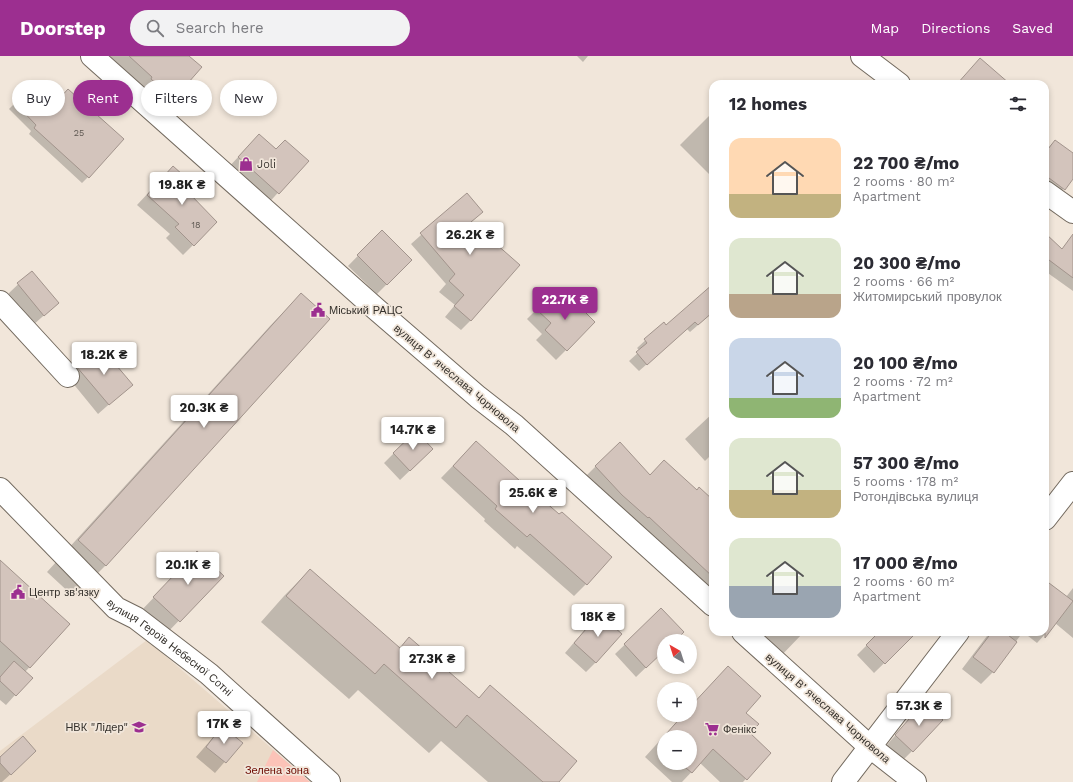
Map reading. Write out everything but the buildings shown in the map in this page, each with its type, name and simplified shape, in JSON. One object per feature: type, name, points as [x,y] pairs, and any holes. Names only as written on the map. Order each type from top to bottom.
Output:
[{"type":"street","name":"вулиця Вʼячеслава Чорновола","points":[[92,56],[376,309],[478,397],[514,425],[709,601]]},
{"type":"street","points":[[862,56],[894,80]]},
{"type":"street","points":[[1049,195],[1073,212]]},
{"type":"street","points":[[0,302],[68,376]]},
{"type":"street","points":[[1049,514],[1073,482]]},
{"type":"street","name":"вулиця Героїв Небесної Сотні","points":[[0,489],[116,608],[136,618],[209,674],[329,782]]},
{"type":"street","name":"вулиця Вʼячеслава Чорновола","points":[[747,636],[869,746],[914,782]]},
{"type":"street","points":[[843,782],[869,746],[955,636]]},
{"type":"shaded area","name":"НВК \"Лідер\"","points":[[147,640],[310,782],[0,782],[0,751]]},
{"type":"green space","name":"Зелена зона","points":[[273,750],[310,782],[257,782]]},
{"type":"place","name":"Joli","points":[[246,164]]},
{"type":"place","name":"Міський РАЦС","points":[[318,310]]},
{"type":"place","name":"Центр зв'язку","points":[[18,592]]},
{"type":"place","name":"НВК \"Лідер\"","points":[[139,727]]},
{"type":"place","name":"Фенікс","points":[[712,729]]}]
